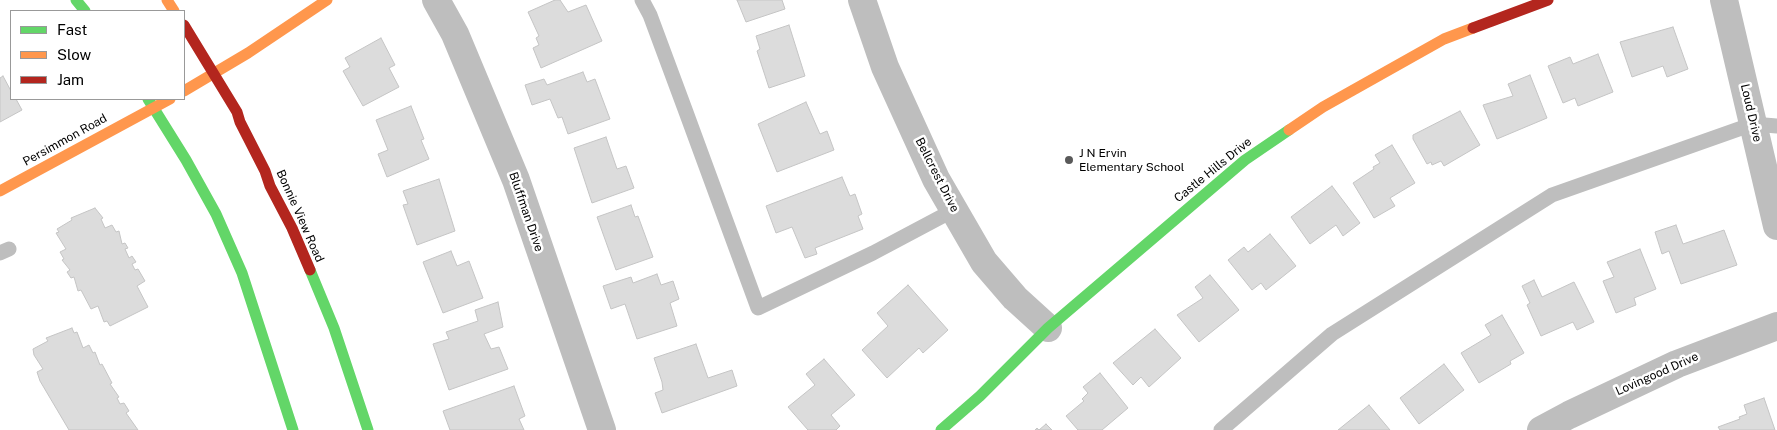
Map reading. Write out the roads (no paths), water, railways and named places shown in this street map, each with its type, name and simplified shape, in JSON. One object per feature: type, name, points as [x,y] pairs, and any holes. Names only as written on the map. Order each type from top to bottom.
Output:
[{"type":"street","points":[[76,0],[84,10]]},
{"type":"street","points":[[185,90],[248,53],[327,0]]},
{"type":"street","name":"Bluffman Drive","points":[[436,0],[455,34],[516,180],[602,430]]},
{"type":"street","name":"Bellcrest Drive","points":[[862,0],[885,67],[936,179],[984,262],[1015,298],[1048,328]]},
{"type":"street","name":"Castle Hills Drive","points":[[942,430],[980,396],[1048,328],[1245,160],[1324,107],[1444,39],[1548,0]]},
{"type":"street","name":"Loud Drive","points":[[1724,0],[1765,125],[1777,226]]},
{"type":"street","name":"Bonnie View Road","points":[[185,27],[237,112],[240,122],[265,171],[270,186],[292,228],[334,328],[368,430]]},
{"type":"street","name":"Persimmon Road","points":[[0,191],[151,103],[165,100]]},
{"type":"street","points":[[151,103],[216,214],[238,264],[293,430]]},
{"type":"street","name":"Lovingood Drive","points":[[1541,430],[1677,364],[1777,326]]},
{"type":"lane","points":[[642,0],[650,15],[758,308],[873,253],[954,210]]},
{"type":"lane","points":[[1221,430],[1332,334],[1552,194],[1765,125]]},
{"type":"place","name":"J N Ervin Elementary School","points":[[1069,160]]}]
